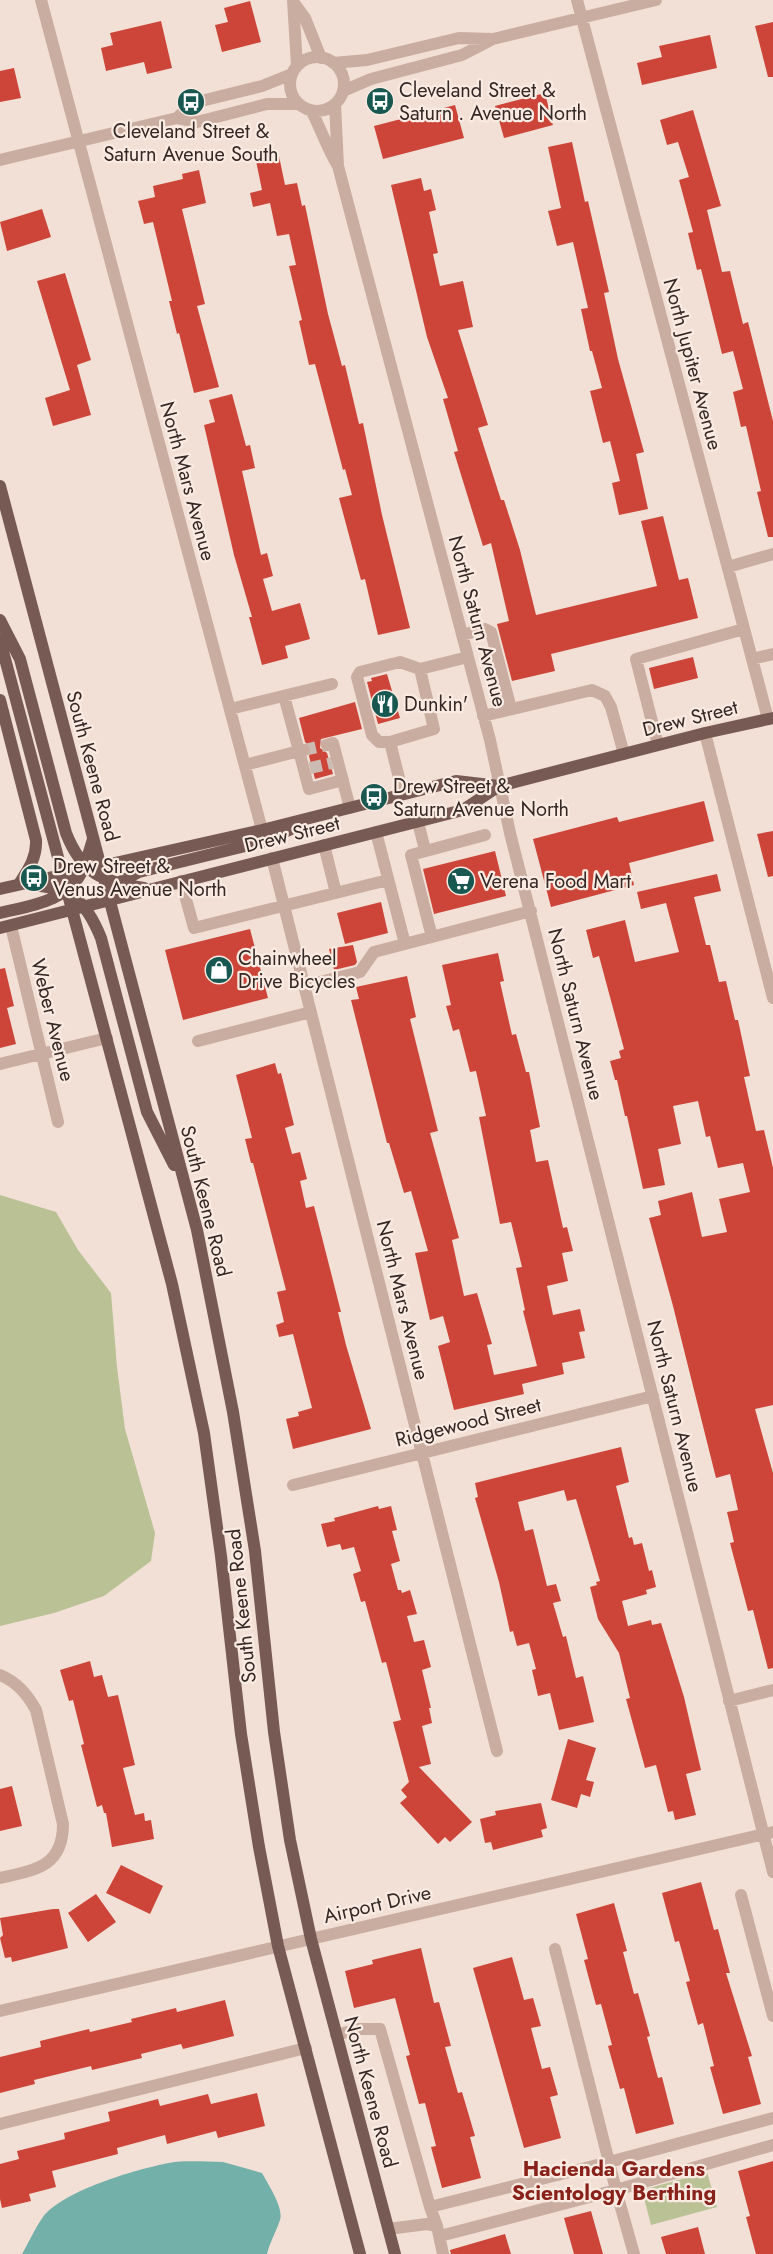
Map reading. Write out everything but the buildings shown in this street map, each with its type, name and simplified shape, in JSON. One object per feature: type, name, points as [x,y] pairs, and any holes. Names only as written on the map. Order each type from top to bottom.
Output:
[{"type":"main road","name":"South Keene Road","points":[[0,486],[93,839],[99,878],[197,1230],[233,1412],[255,1551],[274,1732],[290,1840],[310,1939]]},
{"type":"main road","points":[[0,620],[20,659],[66,833],[73,851],[99,878],[151,889]]},
{"type":"main road","name":"South Keene Road","points":[[0,640],[66,891],[86,909],[83,946],[172,1284],[204,1433],[221,1556],[241,1734],[259,1846],[278,1946]]},
{"type":"main road","points":[[0,700],[36,840],[36,850],[32,864],[19,884],[43,886],[66,891]]},
{"type":"main road","name":"Drew Street","points":[[0,888],[63,874],[99,878],[151,889],[463,810],[500,786],[705,732],[771,718]]},
{"type":"main road","name":"Drew Street","points":[[99,878],[262,830],[456,781],[500,786]]},
{"type":"main road","points":[[0,913],[52,899],[66,891],[99,878],[139,872],[265,841],[318,816]]},
{"type":"main road","name":"Drew Street","points":[[5,927],[86,909],[99,878]]},
{"type":"main road","points":[[83,946],[86,909]]},
{"type":"main road","points":[[86,909],[101,938],[147,1112],[185,1187]]},
{"type":"main road","name":"North Keene Road","points":[[310,1939],[395,2254]]},
{"type":"main road","points":[[278,1946],[360,2254]]},
{"type":"street","name":"North Mars Avenue","points":[[41,0],[262,830]]},
{"type":"street","name":"North Jupiter Avenue","points":[[577,0],[752,659],[771,718]]},
{"type":"street","points":[[177,118],[193,103],[262,86],[294,70],[312,58],[367,60],[459,38],[492,39],[656,0]]},
{"type":"street","points":[[0,160],[177,118],[197,122],[267,104],[299,104],[311,110],[319,111],[335,104],[343,91],[342,75],[327,60],[294,1]]},
{"type":"street","points":[[294,1],[294,70],[291,90],[299,104]]},
{"type":"street","points":[[343,91],[371,79],[462,55],[492,39]]},
{"type":"street","name":"North Saturn Avenue","points":[[335,104],[338,166],[468,657],[729,1701],[768,1833],[773,1872]]},
{"type":"street","name":"North Saturn Avenue","points":[[311,110],[326,147],[338,166]]},
{"type":"street","points":[[728,567],[773,554]]},
{"type":"street","points":[[462,635],[485,629],[491,632],[511,709]]},
{"type":"street","points":[[658,745],[636,659],[744,629]]},
{"type":"street","points":[[752,659],[773,654]]},
{"type":"street","points":[[420,669],[434,730],[390,742],[379,742],[372,735],[357,677],[360,672],[400,662],[420,669],[468,657]]},
{"type":"street","points":[[230,710],[332,684]]},
{"type":"street","points":[[483,716],[592,690],[604,696],[611,707],[624,754]]},
{"type":"street","points":[[284,696],[306,769],[309,789],[343,780]]},
{"type":"street","points":[[705,732],[773,998]]},
{"type":"street","points":[[390,742],[403,794]]},
{"type":"street","points":[[327,744],[333,743],[335,762],[343,780],[350,808]]},
{"type":"street","points":[[245,765],[301,751]]},
{"type":"street","points":[[418,822],[425,850]]},
{"type":"street","points":[[376,832],[404,944]]},
{"type":"street","points":[[432,937],[410,857],[412,853],[485,835]]},
{"type":"street","points":[[324,845],[336,893]]},
{"type":"street","name":"North Mars Avenue","points":[[272,858],[497,1751]]},
{"type":"street","points":[[181,882],[194,928],[388,880]]},
{"type":"street","points":[[304,986],[360,972],[374,952],[531,911]]},
{"type":"street","name":"Weber Avenue","points":[[5,927],[42,1055],[58,1122]]},
{"type":"street","points":[[198,1041],[311,1012]]},
{"type":"street","points":[[0,1064],[107,1038]]},
{"type":"street","name":"Ridgewood Street","points":[[293,1484],[653,1396]]},
{"type":"street","points":[[0,1675],[11,1679],[27,1695],[36,1710],[63,1824],[63,1839],[58,1853],[48,1863],[35,1870],[0,1878]]},
{"type":"street","points":[[729,1701],[773,1690]]},
{"type":"street","name":"Airport Drive","points":[[0,2011],[768,1833]]},
{"type":"street","points":[[741,1895],[773,2016]]},
{"type":"street","points":[[555,1949],[634,2254]]},
{"type":"street","points":[[336,2035],[359,2029],[380,2029],[444,2254]]},
{"type":"street","points":[[0,2124],[306,2048]]},
{"type":"street","points":[[430,2207],[773,2118]]},
{"type":"street","points":[[388,2229],[427,2224],[438,2231],[616,2190],[773,2145]]},
{"type":"green space","points":[[0,1195],[56,1212],[78,1250],[111,1293],[117,1367],[125,1429],[155,1533],[151,1561],[104,1596],[54,1613],[0,1626]]},
{"type":"green space","points":[[707,2172],[717,2207],[651,2225],[642,2190]]},
{"type":"water","points":[[189,2161],[223,2162],[262,2173],[275,2196],[281,2215],[267,2254],[22,2254],[43,2217],[66,2198],[83,2190],[138,2170],[169,2163]]},
{"type":"tunnel","points":[[304,750],[327,745]]},
{"type":"tunnel","points":[[310,768],[332,763]]},
{"type":"place","name":"Cleveland Street & Saturn . Avenue North","points":[[380,101]]},
{"type":"place","name":"Cleveland Street & Saturn Avenue South","points":[[191,102]]},
{"type":"place","name":"Dunkin'","points":[[385,704]]},
{"type":"place","name":"Drew Street & Saturn Avenue North","points":[[374,797]]},
{"type":"place","name":"Drew Street & Venus Avenue North","points":[[34,878]]},
{"type":"place","name":"Verena Food Mart","points":[[461,881]]},
{"type":"place","name":"Chainwheel Drive Bicycles","points":[[219,970]]},
{"type":"district","name":"Hacienda Gardens Scientology Berthing","points":[[614,2181]]}]
